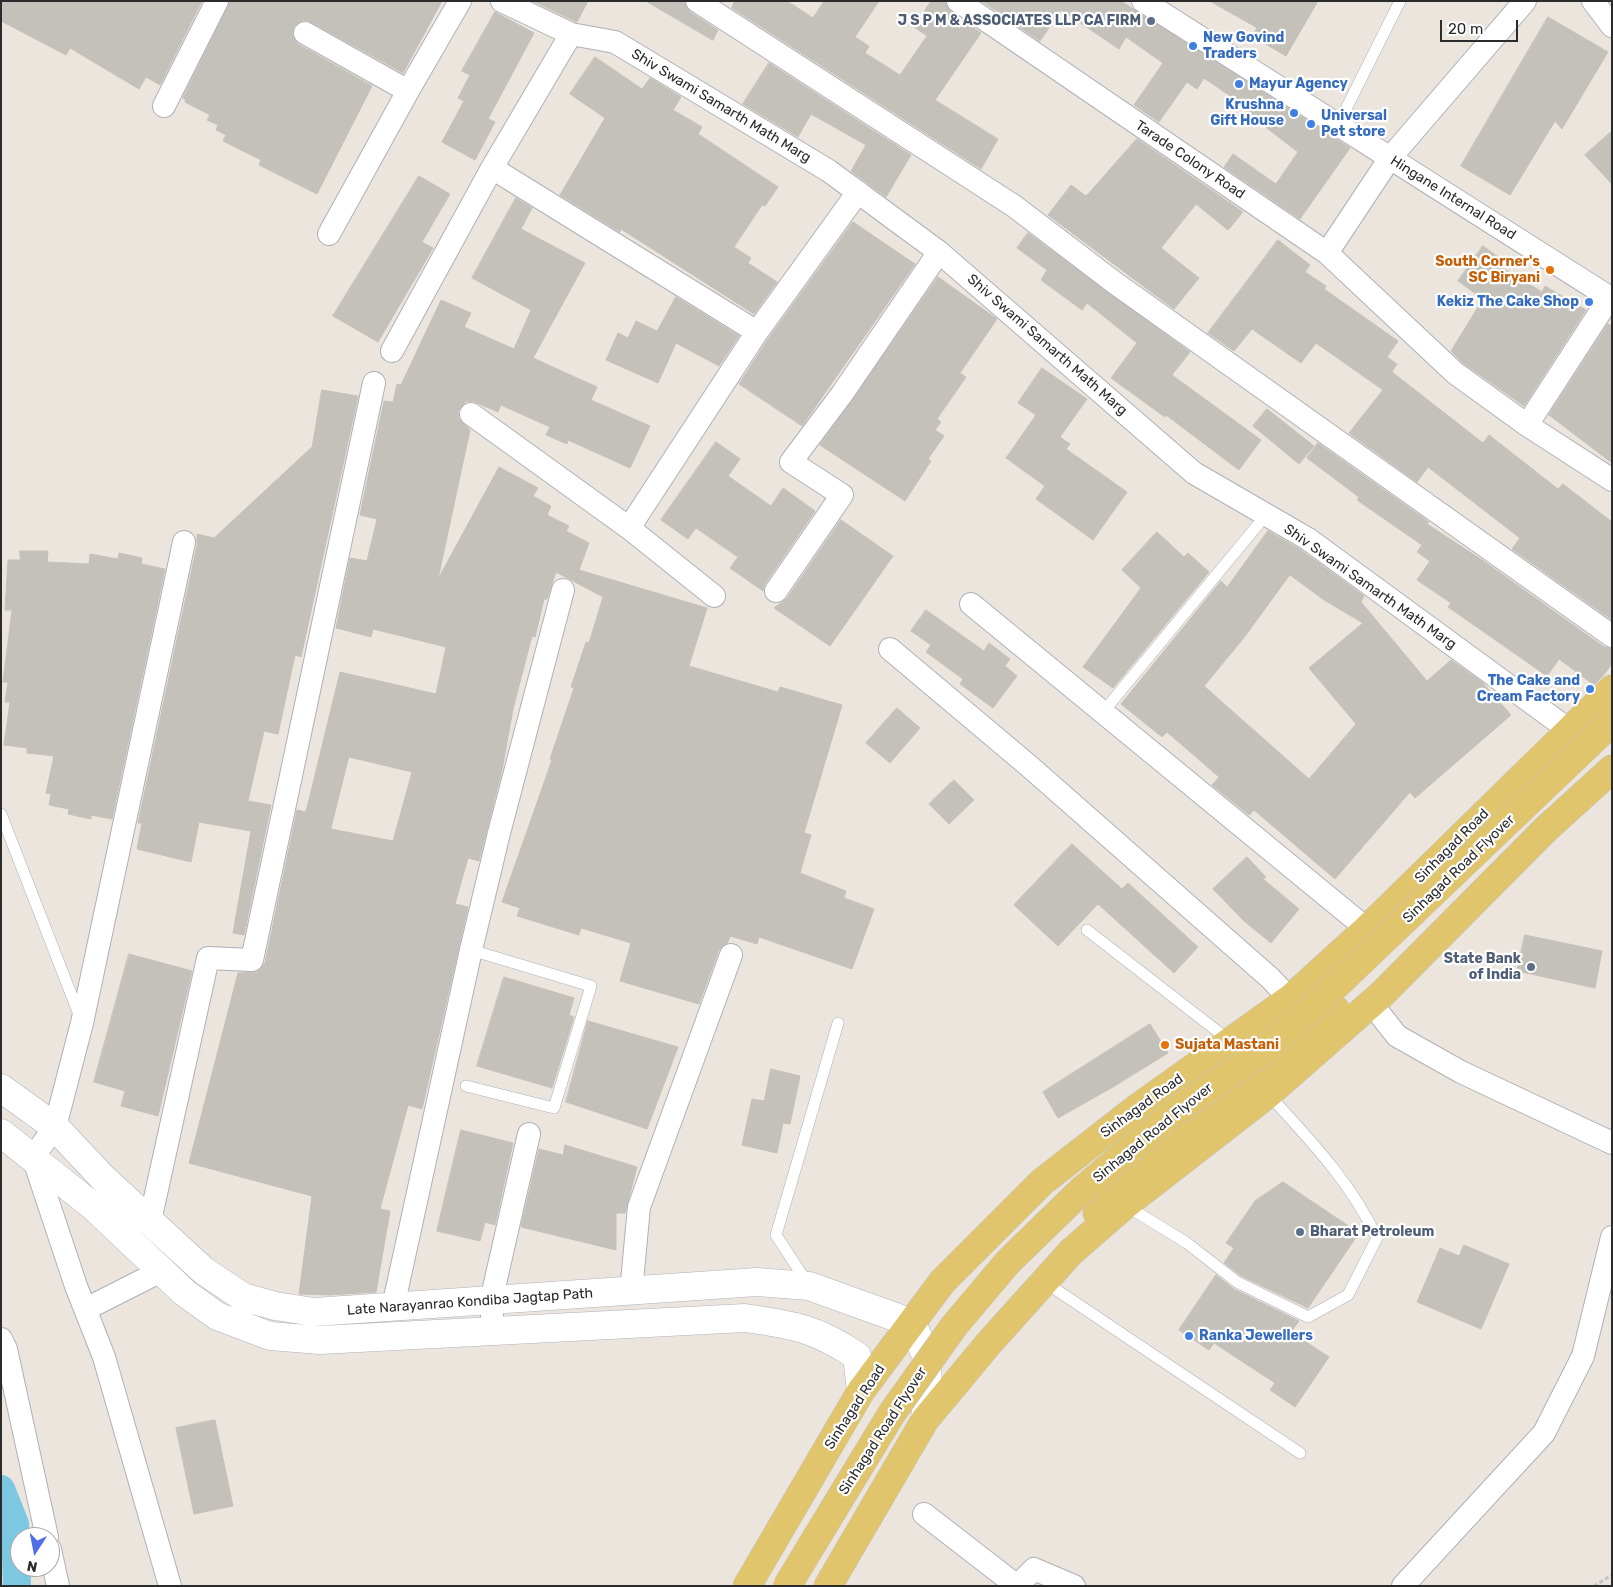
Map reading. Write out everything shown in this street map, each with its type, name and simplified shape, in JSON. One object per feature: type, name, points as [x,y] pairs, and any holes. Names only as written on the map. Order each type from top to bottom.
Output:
[{"type":"main road","name":"Sinhagad Road","points":[[747,1586],[861,1391],[942,1282],[1042,1182],[1137,1108],[1290,999],[1367,929],[1612,689]]},
{"type":"main road","name":"Sinhagad Road Flyover","points":[[787,1586],[892,1413],[954,1326],[1008,1262],[1082,1190],[1174,1112],[1259,1054],[1307,1013],[1612,722]]},
{"type":"main road","name":"Sinhagad Road Flyover","points":[[1071,1252],[1105,1200],[1140,1166],[1362,990],[1521,834],[1612,750]]},
{"type":"main road","points":[[828,1586],[925,1420],[1043,1281],[1071,1252],[1268,1094],[1371,1003],[1546,829],[1612,769]]},
{"type":"street","points":[[164,106],[217,1]]},
{"type":"street","points":[[329,234],[460,1]]},
{"type":"street","name":"Shiv Swami Samarth Math Marg","points":[[502,1],[571,34],[615,42],[829,172],[940,252],[1194,474],[1308,539],[1569,730]]},
{"type":"street","points":[[697,1],[1014,206],[1209,351],[1612,636]]},
{"type":"street","name":"Tarade Colony Road","points":[[958,1],[1326,253],[1455,373],[1527,425],[1612,480]]},
{"type":"street","name":"Hingane Internal Road","points":[[1143,1],[1611,298]]},
{"type":"street","points":[[1326,253],[1390,158],[1525,1]]},
{"type":"street","points":[[1593,1],[1612,26]]},
{"type":"street","points":[[305,33],[408,91]]},
{"type":"street","points":[[392,351],[492,168],[571,34]]},
{"type":"street","points":[[492,168],[757,332]]},
{"type":"street","points":[[629,528],[757,332],[858,192]]},
{"type":"street","points":[[776,591],[842,495],[791,462],[842,394],[940,252]]},
{"type":"street","points":[[1527,425],[1611,298]]},
{"type":"street","points":[[150,1220],[208,958],[252,960],[374,382]]},
{"type":"street","points":[[471,414],[629,528],[714,596]]},
{"type":"street","points":[[33,1156],[55,1127],[82,1023],[184,542]]},
{"type":"street","points":[[393,1307],[471,950],[499,833],[563,590]]},
{"type":"street","points":[[971,604],[1367,929]]},
{"type":"street","points":[[890,649],[1029,766],[1270,978],[1290,999]]},
{"type":"street","points":[[631,1292],[639,1207],[731,955]]},
{"type":"street","points":[[1371,1003],[1397,1036],[1461,1072],[1612,1142]]},
{"type":"street","name":"Late Narayanrao Kondiba Jagtap Path","points":[[1,1088],[55,1127],[103,1178],[204,1270],[243,1297],[275,1306],[314,1312],[757,1282],[809,1286],[912,1324]]},
{"type":"street","points":[[1,1095],[33,1156],[104,1357],[170,1586]]},
{"type":"street","name":"Late Narayanrao Kondiba Jagtap Path","points":[[1,1133],[33,1156],[94,1207],[185,1293],[217,1316],[270,1336],[320,1340],[745,1318],[796,1325],[831,1338],[857,1356],[861,1391]]},
{"type":"street","points":[[493,1331],[491,1301],[529,1134]]},
{"type":"street","points":[[1403,1586],[1544,1433],[1583,1356],[1612,1237]]},
{"type":"street","points":[[86,1310],[161,1271]]},
{"type":"street","points":[[912,1324],[927,1358],[928,1391],[925,1420]]},
{"type":"street","points":[[1,1339],[6,1349],[46,1527]]},
{"type":"street","points":[[924,1514],[1017,1586],[1034,1569],[1074,1586]]},
{"type":"lane","points":[[1338,125],[1400,1]]},
{"type":"lane","points":[[1103,712],[1266,515]]},
{"type":"lane","points":[[1,814],[82,1023]]},
{"type":"lane","points":[[1087,930],[1231,1042]]},
{"type":"lane","points":[[466,1086],[554,1108],[591,986],[471,950]]},
{"type":"lane","points":[[809,1286],[776,1235],[838,1024]]},
{"type":"lane","points":[[1126,1206],[1186,1243],[1237,1282],[1308,1317],[1348,1295],[1377,1238],[1364,1210],[1333,1166],[1268,1094]]},
{"type":"lane","points":[[1043,1281],[1300,1453]]},
{"type":"path","points":[[1594,1586],[1612,1575]]},
{"type":"building","points":[[1,1],[202,1],[160,85],[146,77],[139,89],[70,48],[66,55],[1,21]]},
{"type":"building","points":[[230,1],[442,1],[403,73],[311,22],[304,20],[294,26],[292,34],[298,44],[372,86],[317,194],[259,165],[261,160],[223,141],[226,135],[216,130],[218,125],[207,120],[210,115],[185,102],[186,100],[183,98]]},
{"type":"building","points":[[533,1],[588,1],[577,22]]},
{"type":"building","points":[[646,1],[684,1],[690,12],[718,30],[713,40]]},
{"type":"building","points":[[735,1],[787,1],[813,18],[824,1],[879,1],[855,37],[869,46],[865,53],[900,75],[927,36],[914,27],[931,1],[945,1],[951,12],[981,33],[935,100],[998,139],[981,169],[732,8]]},
{"type":"building","points":[[982,1],[1121,1],[1350,148],[1300,219],[1224,167],[1233,154],[1276,184],[1298,152],[1246,112],[1249,109],[1204,78],[1197,89],[1187,82],[1159,122],[1134,105],[1163,63],[1126,37],[1119,49],[1061,10],[1040,41]]},
{"type":"building","points":[[1210,1],[1318,1],[1286,56],[1252,36],[1257,28]]},
{"type":"building","points":[[495,12],[534,33],[488,119],[495,122],[475,160],[442,142],[464,101],[458,98],[470,75],[462,71]]},
{"type":"building","points":[[1548,17],[1608,52],[1562,129],[1555,121],[1510,195],[1461,166]]},
{"type":"building","points":[[595,57],[642,89],[650,78],[681,97],[673,110],[702,127],[698,134],[778,187],[765,206],[762,205],[734,247],[751,258],[748,263],[777,282],[754,314],[621,229],[620,232],[560,195],[605,118],[570,94]]},
{"type":"building","points":[[769,63],[911,155],[886,197],[851,171],[866,145],[811,114],[798,137],[743,104]]},
{"type":"building","points":[[1612,131],[1612,184],[1585,155]]},
{"type":"building","points":[[1137,139],[1243,212],[1228,230],[1196,204],[1161,248],[1199,278],[1174,309],[1048,215],[1071,185],[1086,196]]},
{"type":"building","points":[[419,176],[450,194],[422,242],[433,248],[378,342],[333,316]]},
{"type":"building","points":[[516,198],[532,208],[521,229],[585,263],[533,358],[597,387],[591,400],[650,426],[630,468],[568,440],[567,444],[546,435],[550,427],[501,405],[498,412],[473,401],[465,402],[458,412],[459,419],[470,430],[438,579],[499,467],[538,488],[533,496],[551,506],[547,515],[569,526],[566,531],[589,543],[579,570],[707,608],[689,666],[778,692],[780,687],[842,705],[804,833],[811,835],[800,873],[846,891],[844,898],[874,909],[852,969],[759,937],[757,944],[730,936],[728,942],[719,950],[699,1004],[620,981],[631,943],[581,928],[579,935],[517,916],[520,908],[502,902],[552,760],[550,759],[574,688],[571,687],[586,642],[589,643],[603,597],[556,572],[547,599],[544,599],[535,637],[532,636],[513,709],[502,770],[479,861],[468,858],[455,904],[468,907],[422,1109],[408,1105],[380,1209],[390,1211],[376,1292],[330,1295],[299,1294],[312,1196],[189,1163],[238,973],[257,972],[265,963],[297,810],[306,812],[340,672],[436,694],[446,647],[373,629],[371,637],[336,628],[350,558],[367,561],[377,519],[360,515],[384,401],[393,402],[397,384],[401,385],[441,300],[471,313],[464,327],[514,349],[531,310],[472,278]],"holes":[[[349,757],[412,772],[393,841],[331,829]]]},
{"type":"building","points":[[853,222],[915,264],[802,426],[739,384],[768,339]]},
{"type":"building","points":[[1028,233],[1190,352],[1172,375],[1261,440],[1239,470],[1166,415],[1165,417],[1111,378],[1137,343],[1087,303],[1082,310],[1041,280],[1047,270],[1017,248]]},
{"type":"building","points":[[1278,240],[1310,265],[1305,272],[1326,286],[1324,289],[1398,341],[1387,357],[1397,364],[1392,372],[1483,443],[1489,435],[1558,489],[1563,484],[1612,522],[1612,620],[1512,549],[1520,538],[1428,467],[1417,482],[1349,433],[1383,390],[1316,343],[1301,363],[1252,329],[1234,351],[1208,333]]},
{"type":"building","points":[[1483,246],[1505,262],[1501,267],[1542,292],[1545,286],[1586,310],[1524,406],[1463,363],[1451,351],[1483,299],[1458,281]]},
{"type":"building","points":[[938,277],[997,319],[960,373],[966,377],[937,419],[941,422],[935,430],[944,436],[928,459],[931,461],[905,501],[820,445]]},
{"type":"building","points":[[676,297],[739,336],[719,366],[676,343],[658,383],[606,360],[618,333],[628,338],[636,321],[657,331]]},
{"type":"building","points":[[1608,324],[1612,326],[1612,463],[1549,415]]},
{"type":"building","points":[[1042,368],[1087,399],[1060,437],[1070,444],[1066,449],[1127,492],[1093,540],[1036,499],[1045,486],[1006,458],[1036,415],[1018,403]]},
{"type":"building","points":[[322,390],[358,396],[301,657],[295,655],[278,734],[264,731],[248,801],[271,805],[244,935],[233,933],[251,831],[199,822],[191,862],[137,849],[142,823],[138,823],[197,545],[197,534],[214,538],[312,447]]},
{"type":"building","points":[[1267,409],[1314,446],[1299,464],[1253,426]]},
{"type":"building","points":[[716,442],[740,459],[728,476],[771,506],[783,488],[815,511],[765,584],[763,591],[730,568],[738,557],[696,528],[688,539],[661,520]]},
{"type":"building","points":[[1318,443],[1429,522],[1427,524],[1482,560],[1604,647],[1612,649],[1612,664],[1602,677],[1594,685],[1559,659],[1547,676],[1448,607],[1451,603],[1417,580],[1430,561],[1417,552],[1422,545],[1357,500],[1359,497],[1307,458]]},
{"type":"building","points":[[841,520],[893,556],[830,646],[774,608],[787,598]]},
{"type":"building","points":[[1268,531],[1301,550],[1364,596],[1361,602],[1427,681],[1451,660],[1482,682],[1511,715],[1415,798],[1410,792],[1335,879],[1254,810],[1249,815],[1212,785],[1219,777],[1167,732],[1162,737],[1121,704],[1221,581],[1227,587]],"holes":[[[1290,575],[1324,600],[1363,623],[1309,668],[1356,724],[1309,779],[1204,686],[1243,639]]]},
{"type":"building","points":[[1157,532],[1184,557],[1188,553],[1209,572],[1113,688],[1083,667],[1141,588],[1122,570]]},
{"type":"building","points":[[20,551],[48,551],[47,562],[89,564],[90,554],[118,559],[119,553],[142,558],[141,564],[165,569],[112,819],[91,815],[91,819],[68,814],[69,809],[49,805],[51,794],[46,793],[54,756],[27,753],[27,748],[4,745],[10,702],[5,702],[8,682],[3,682],[12,610],[5,610],[8,560],[20,560]]},
{"type":"building","points":[[926,610],[984,651],[989,643],[1010,659],[1005,666],[1017,676],[993,708],[960,684],[963,679],[926,652],[931,645],[911,631]]},
{"type":"building","points":[[897,708],[920,728],[890,763],[866,743]]},
{"type":"building","points":[[954,780],[974,800],[949,824],[929,804]]},
{"type":"building","points":[[1072,844],[1122,889],[1128,883],[1198,947],[1174,973],[1098,904],[1058,946],[1014,905]]},
{"type":"building","points":[[1247,857],[1266,877],[1263,879],[1299,909],[1271,943],[1244,921],[1213,889]]},
{"type":"building","points":[[1525,935],[1602,951],[1595,988],[1517,971]]},
{"type":"building","points":[[129,954],[192,971],[158,1116],[121,1106],[125,1091],[94,1082]]},
{"type":"building","points":[[504,977],[574,998],[569,1015],[574,1017],[552,1088],[477,1066]]},
{"type":"building","points":[[588,1021],[678,1047],[647,1129],[566,1102]]},
{"type":"building","points":[[1150,1024],[1168,1053],[1058,1118],[1043,1092]]},
{"type":"building","points":[[771,1069],[800,1076],[790,1124],[783,1123],[777,1153],[742,1145],[752,1099],[764,1101]]},
{"type":"building","points":[[461,1130],[513,1143],[495,1225],[485,1222],[480,1241],[437,1231]]},
{"type":"building","points":[[565,1145],[637,1167],[625,1213],[616,1213],[616,1250],[521,1227],[539,1149],[563,1155]]},
{"type":"building","points":[[1283,1182],[1359,1233],[1308,1308],[1241,1276],[1224,1263],[1234,1248],[1226,1243],[1255,1201]]},
{"type":"building","points":[[1464,1245],[1509,1264],[1481,1329],[1417,1302],[1440,1248],[1459,1256]]},
{"type":"building","points":[[1216,1275],[1234,1289],[1299,1321],[1291,1332],[1329,1357],[1295,1407],[1270,1390],[1275,1383],[1214,1343],[1209,1350],[1179,1330]]},
{"type":"building","points":[[215,1420],[233,1506],[194,1514],[176,1428]]},
{"type":"waterway","points":[[1,1489],[15,1524],[17,1586]]},
{"type":"place","name":"J S P M & ASSOCIATES LLP CA FIRM","points":[[1151,21]]},
{"type":"place","name":"New Govind Traders","points":[[1193,46]]},
{"type":"place","name":"Mayur Agency","points":[[1239,84]]},
{"type":"place","name":"Krushna Gift House","points":[[1294,113]]},
{"type":"place","name":"Universal Pet store","points":[[1311,124]]},
{"type":"place","name":"South Corner's SC Biryani","points":[[1550,270]]},
{"type":"place","name":"Kekiz The Cake Shop","points":[[1589,302]]},
{"type":"place","name":"The Cake and Cream Factory","points":[[1590,689]]},
{"type":"place","name":"State Bank of India","points":[[1531,967]]},
{"type":"place","name":"Sujata Mastani","points":[[1165,1045]]},
{"type":"place","name":"Bharat Petroleum","points":[[1300,1232]]},
{"type":"place","name":"Ranka Jewellers","points":[[1189,1336]]}]
